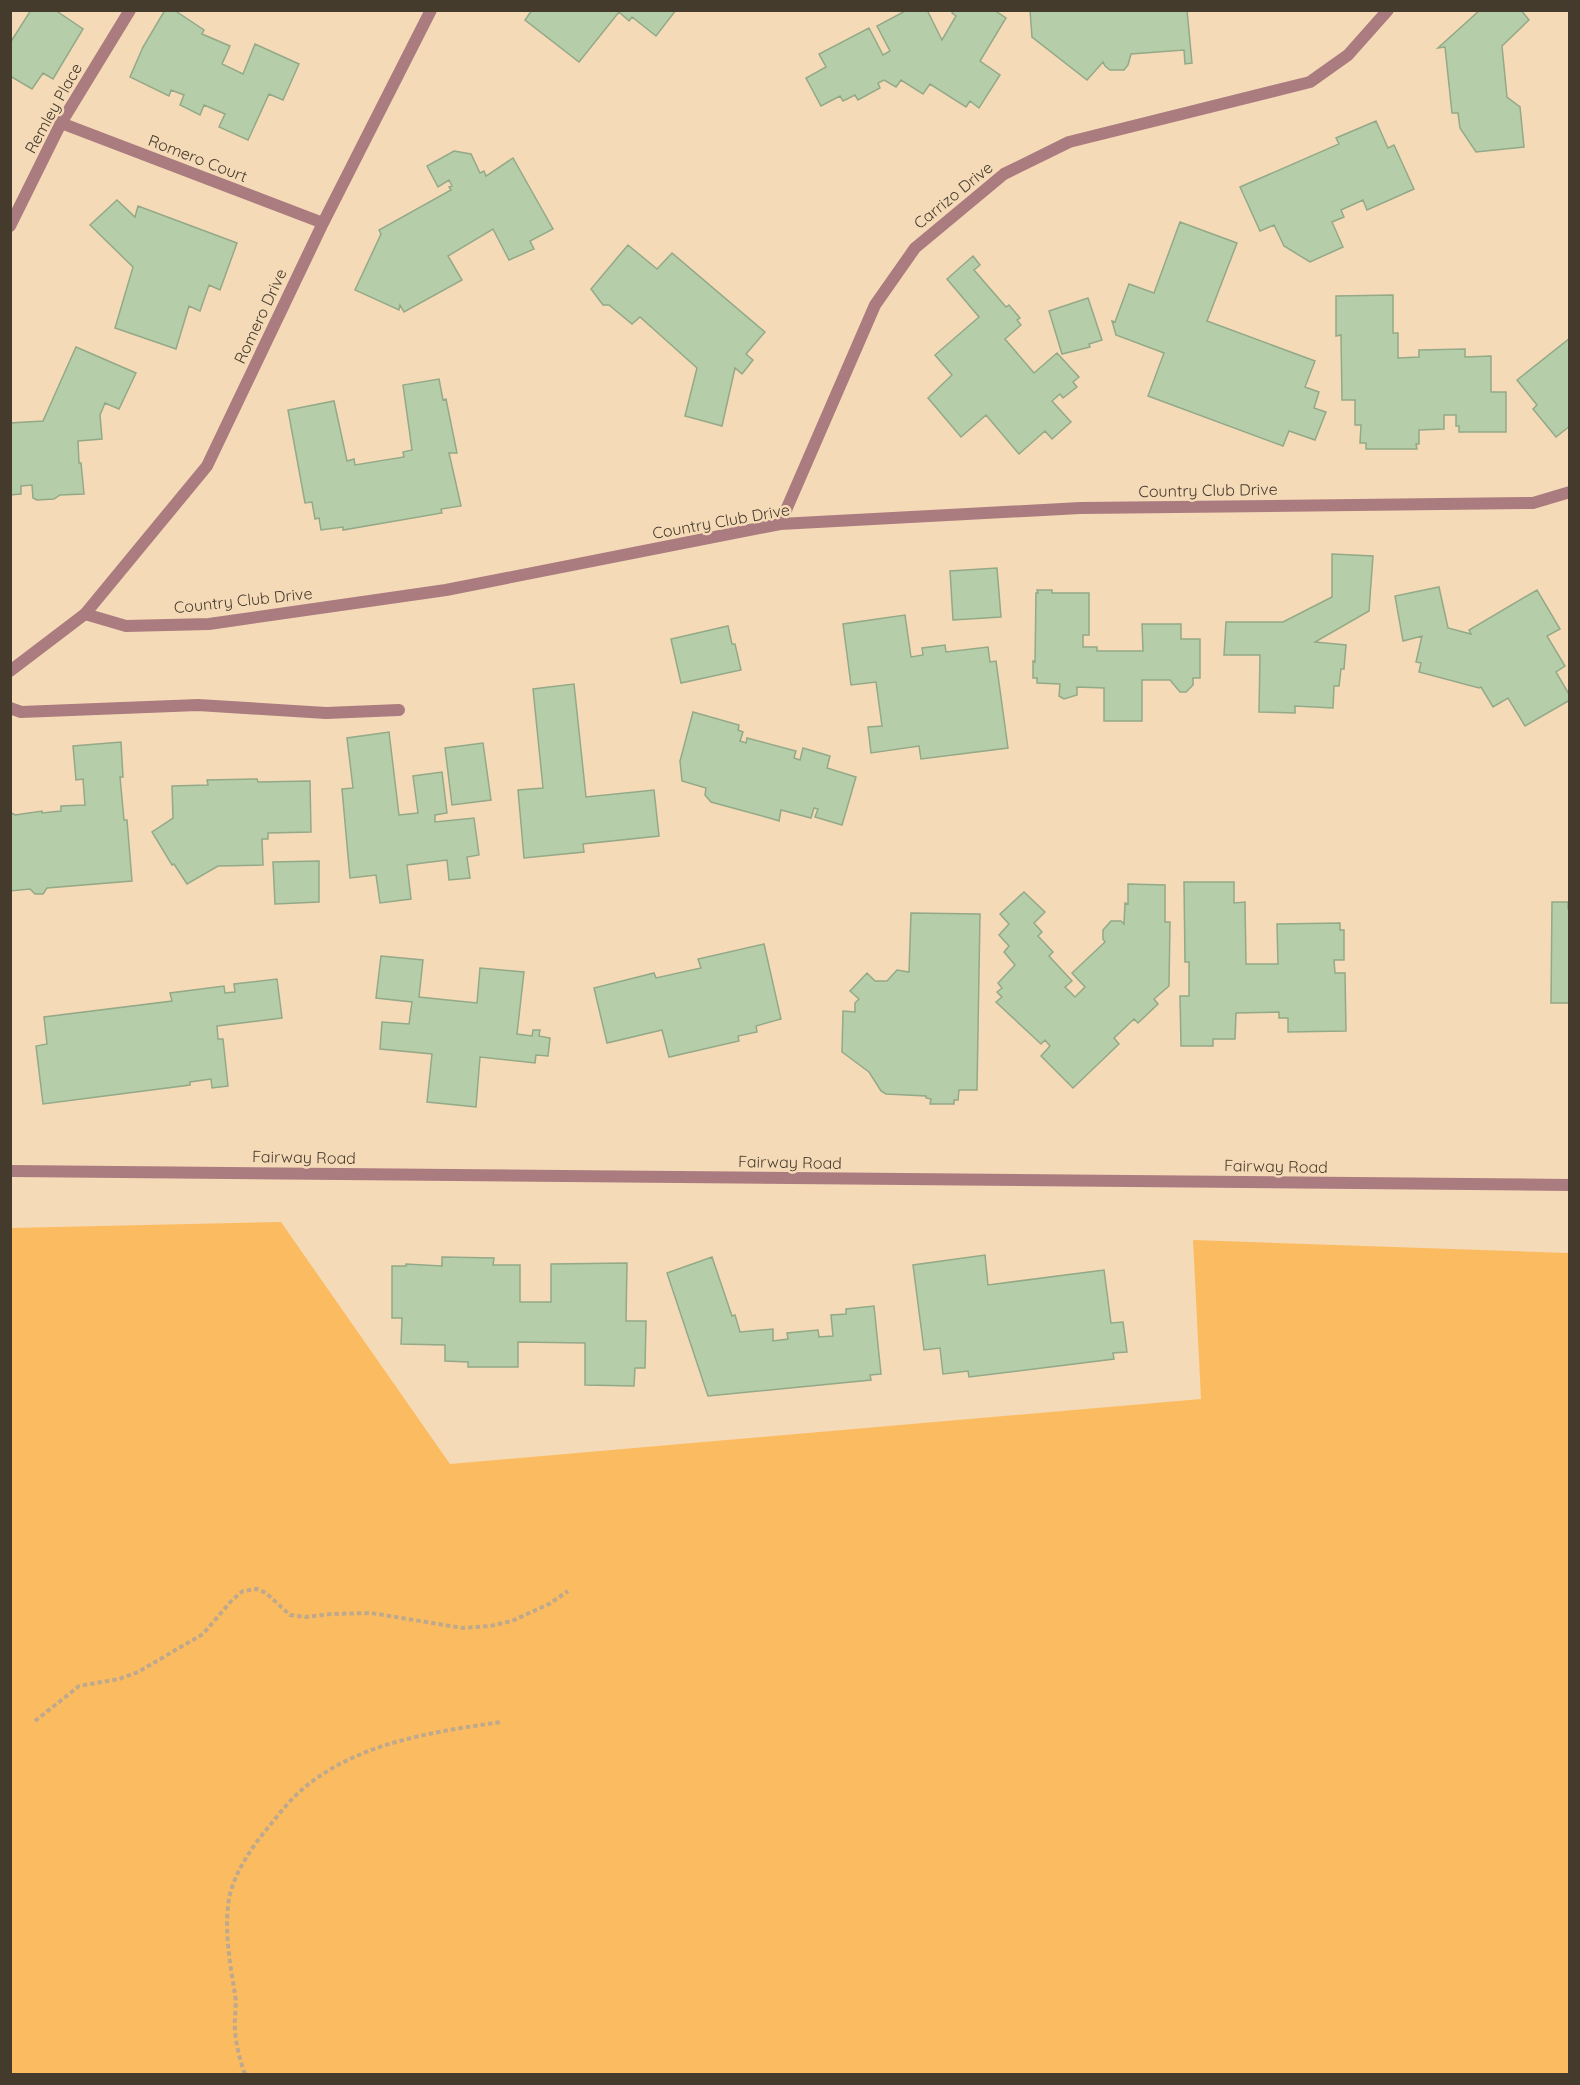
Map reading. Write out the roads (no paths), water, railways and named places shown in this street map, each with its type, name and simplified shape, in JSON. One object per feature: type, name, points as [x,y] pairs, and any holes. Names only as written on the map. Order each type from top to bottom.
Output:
[{"type":"street","name":"Remley Place","points":[[10,226],[61,123],[130,10]]},
{"type":"street","name":"Romero Drive","points":[[85,614],[207,466],[323,223],[431,10]]},
{"type":"street","name":"Carrizo Drive","points":[[780,524],[875,305],[915,248],[1004,174],[1068,142],[1310,82],[1348,55],[1388,10]]},
{"type":"street","name":"Romero Court","points":[[61,123],[323,223]]},
{"type":"street","name":"Country Club Drive","points":[[85,614],[126,626],[209,624],[446,590],[780,524],[1080,508],[1533,503],[1569,492]]},
{"type":"street","points":[[10,671],[85,614]]},
{"type":"street","points":[[10,708],[21,712],[198,705],[326,713],[399,710]]},
{"type":"street","name":"Fairway Road","points":[[10,1171],[1569,1185]]}]
